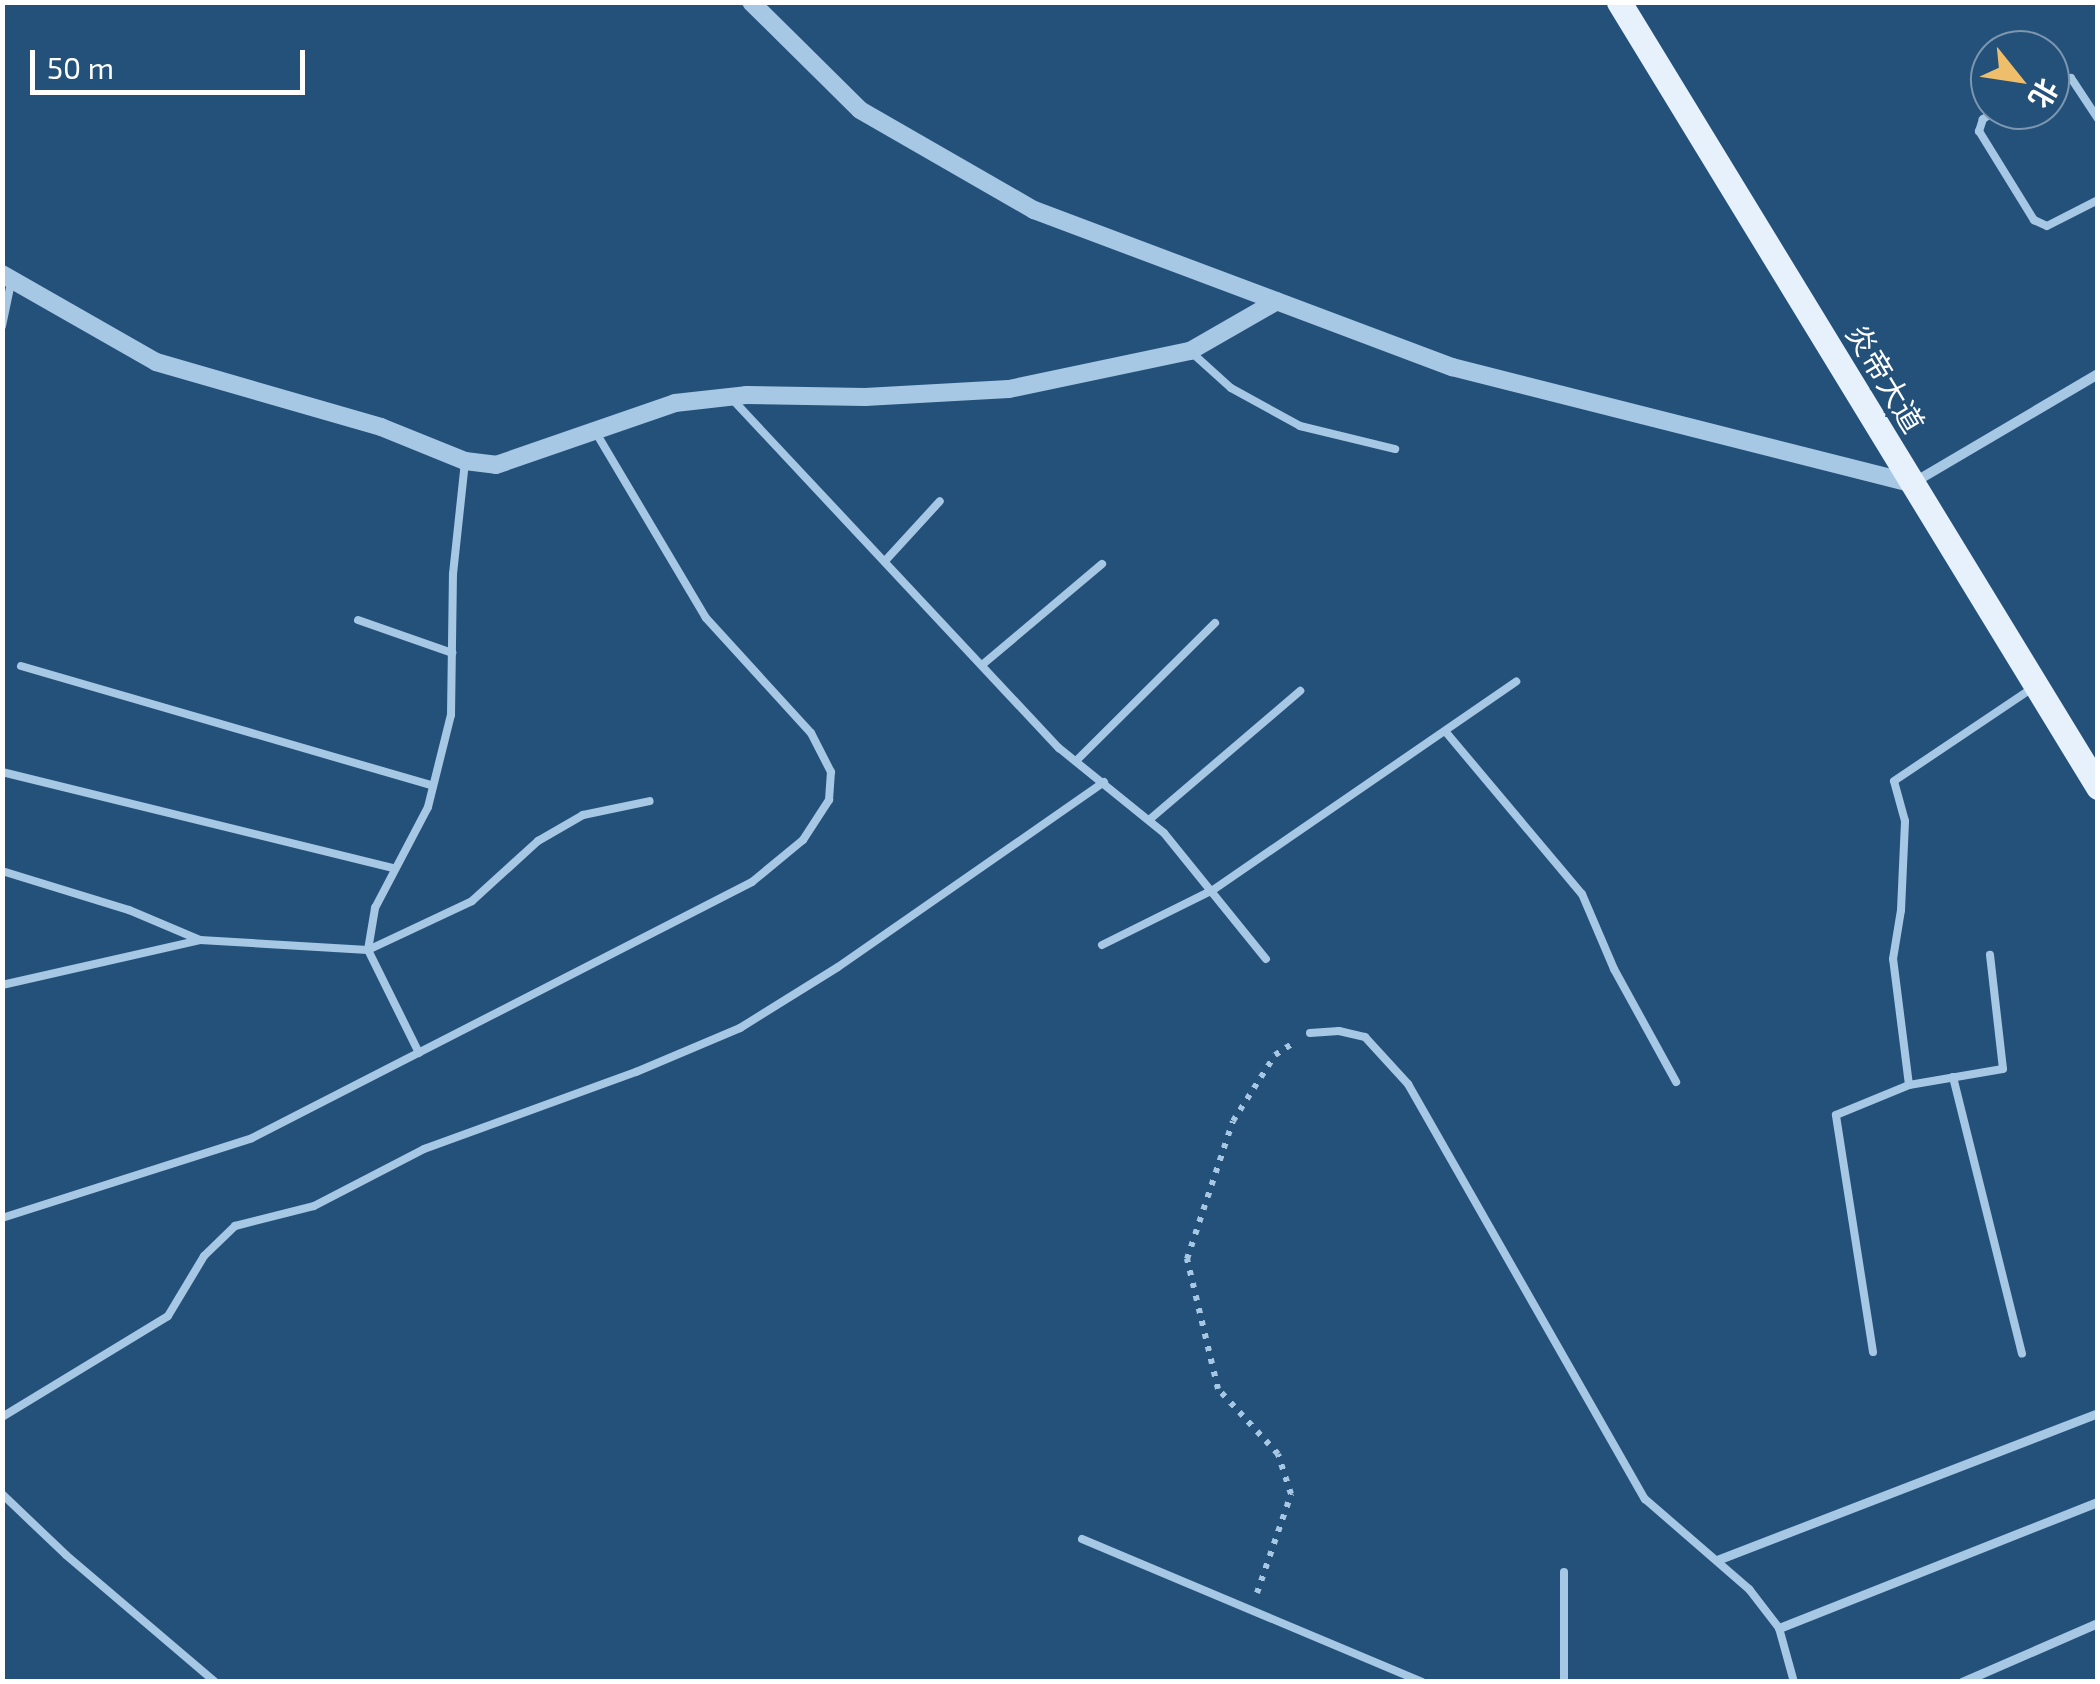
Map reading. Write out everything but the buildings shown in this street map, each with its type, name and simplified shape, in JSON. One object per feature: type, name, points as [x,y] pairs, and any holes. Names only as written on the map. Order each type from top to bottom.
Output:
[{"type":"main road","name":"炎帝大道","points":[[1620,2],[2098,787]]},
{"type":"street","points":[[751,2],[860,110],[1034,210],[1452,367],[1913,484],[2098,374]]},
{"type":"street","points":[[7,276],[156,362],[381,427],[465,461],[496,465],[676,402],[730,396],[865,398],[1009,389],[1190,352],[1276,301]]},
{"type":"street","points":[[1717,1560],[2098,1412]]},
{"type":"street","points":[[1779,1628],[2098,1502]]},
{"type":"street","points":[[1962,1682],[2098,1623]]},
{"type":"lane","points":[[2070,78],[2098,119]]},
{"type":"lane","points":[[1980,130],[2034,220],[2047,226],[2098,200]]},
{"type":"lane","points":[[2,326],[7,276]]},
{"type":"lane","points":[[1190,352],[1231,388],[1300,426],[1394,449]]},
{"type":"lane","points":[[730,396],[1076,761],[1149,820],[1213,890],[1266,959]]},
{"type":"lane","points":[[2,1218],[252,1138],[752,882],[803,840],[828,800],[831,772],[811,733],[706,618],[594,430]]},
{"type":"lane","points":[[419,1052],[368,950],[375,908],[428,807],[451,715],[454,574],[465,461]]},
{"type":"lane","points":[[885,561],[940,501]]},
{"type":"lane","points":[[982,665],[1102,564]]},
{"type":"lane","points":[[358,620],[452,653]]},
{"type":"lane","points":[[1076,761],[1215,622]]},
{"type":"lane","points":[[21,666],[434,786]]},
{"type":"lane","points":[[1102,945],[1213,890],[1516,682]]},
{"type":"lane","points":[[1909,1085],[1893,958],[1905,822],[1894,781],[2036,686]]},
{"type":"lane","points":[[1149,820],[1300,691]]},
{"type":"lane","points":[[1445,732],[1582,894],[1614,969],[1676,1082]]},
{"type":"lane","points":[[2,772],[393,868]]},
{"type":"lane","points":[[2,1417],[168,1316],[204,1256],[235,1226],[314,1206],[424,1149],[636,1072],[740,1028],[838,967],[1104,782]]},
{"type":"lane","points":[[2,985],[200,940],[368,950],[472,901],[538,841],[584,815],[650,801]]},
{"type":"lane","points":[[2,872],[130,910],[200,940]]},
{"type":"lane","points":[[1873,1352],[1836,1115],[1909,1085],[2003,1069],[1990,956]]},
{"type":"lane","points":[[1310,1032],[1339,1031],[1365,1037],[1408,1084],[1645,1499],[1749,1590],[1779,1628],[1794,1682]]},
{"type":"lane","points":[[1953,1077],[2022,1354]]},
{"type":"lane","points":[[2,1494],[215,1682]]},
{"type":"lane","points":[[1082,1538],[1422,1682]]},
{"type":"lane","points":[[1564,1572],[1564,1682]]},
{"type":"path","points":[[1252,1610],[1291,1494],[1278,1454],[1218,1389],[1187,1260],[1234,1121],[1275,1055],[1310,1032]]}]
